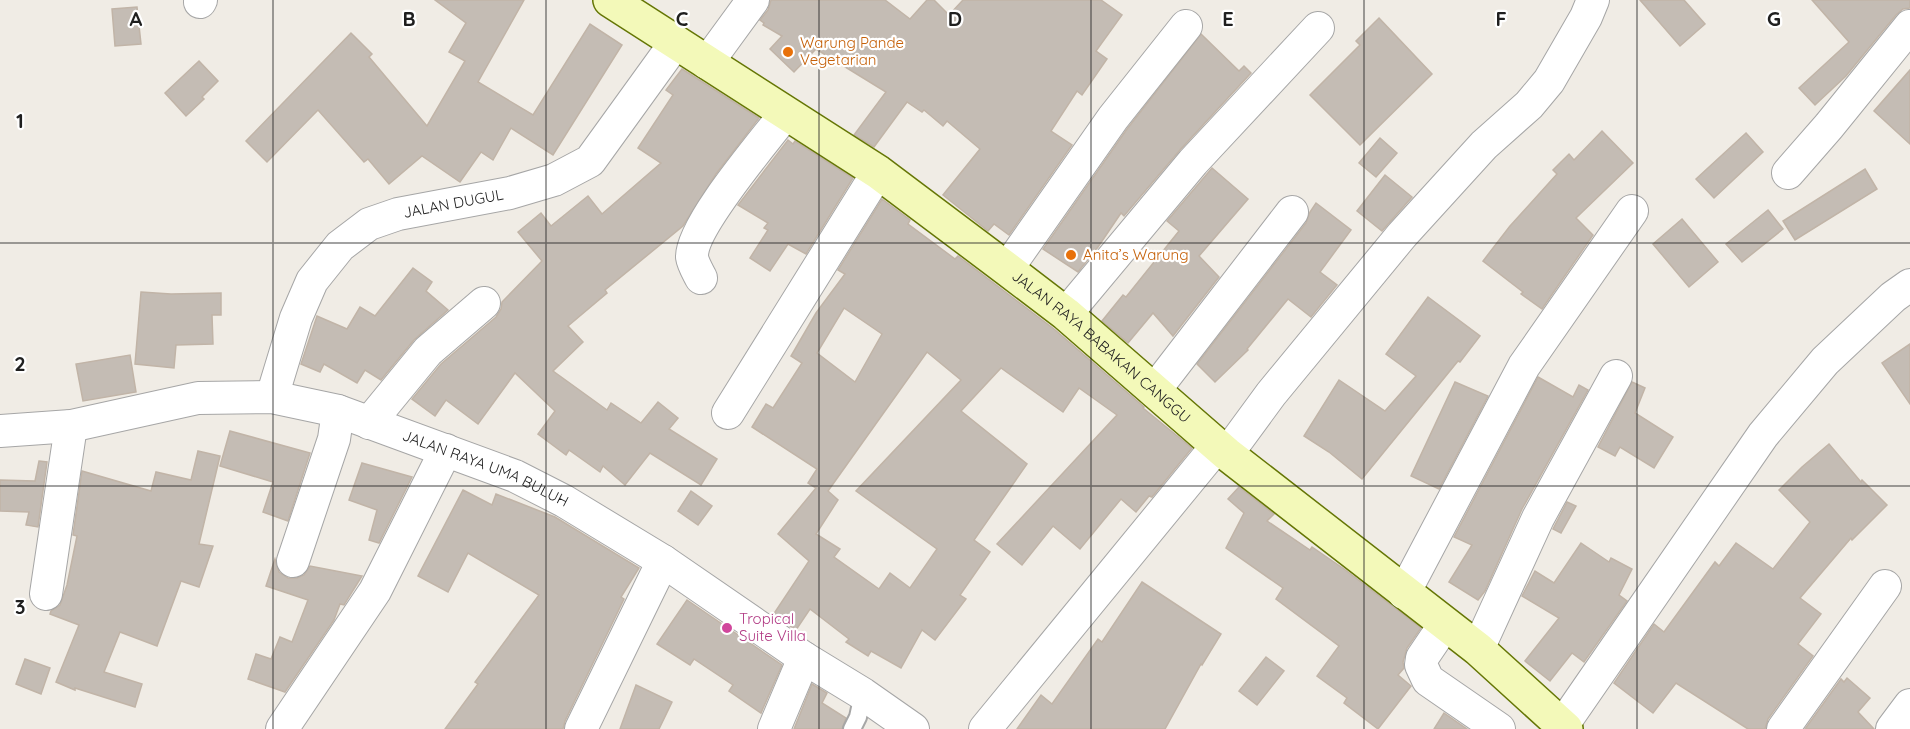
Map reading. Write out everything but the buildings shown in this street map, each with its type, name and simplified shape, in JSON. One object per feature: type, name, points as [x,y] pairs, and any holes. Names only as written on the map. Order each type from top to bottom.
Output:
[{"type":"street","name":"JALAN RAYA BABAKAN CANGGU","points":[[610,0],[878,172],[1066,314],[1222,450],[1478,649],[1563,728]]},
{"type":"street","points":[[707,63],[753,0]]},
{"type":"street","points":[[985,729],[1271,394],[1402,235],[1484,145],[1529,105],[1549,81],[1586,17],[1593,0]]},
{"type":"street","points":[[1007,269],[1113,118],[1186,26]]},
{"type":"street","points":[[1788,173],[1910,26]]},
{"type":"street","points":[[1066,314],[1193,162],[1318,28]]},
{"type":"street","name":"JALAN DUGUL","points":[[272,397],[296,318],[312,281],[340,246],[369,224],[398,214],[510,193],[554,180],[590,161],[676,42]]},
{"type":"street","points":[[701,278],[692,258],[698,234],[709,213],[785,114]]},
{"type":"street","points":[[728,413],[878,172]]},
{"type":"street","points":[[1404,593],[1524,366],[1632,211]]},
{"type":"street","points":[[1154,391],[1292,212]]},
{"type":"street","points":[[1563,728],[1763,435],[1825,361],[1893,297],[1910,285]]},
{"type":"street","points":[[369,423],[429,351],[484,303]]},
{"type":"street","points":[[1478,649],[1538,518],[1616,376]]},
{"type":"street","name":"JALAN RAYA UMA BULUH","points":[[0,431],[71,426],[198,398],[272,397],[338,411],[515,476],[564,501],[663,561],[804,658],[863,694],[913,729]]},
{"type":"street","points":[[293,561],[334,439],[338,411]]},
{"type":"street","points":[[46,594],[71,426]]},
{"type":"street","points":[[282,729],[375,591],[446,450]]},
{"type":"street","points":[[581,729],[663,561]]},
{"type":"street","points":[[1783,729],[1885,586]]},
{"type":"street","points":[[1445,624],[1422,658],[1421,665],[1428,680],[1499,729]]},
{"type":"street","points":[[774,729],[804,658]]},
{"type":"street","points":[[1892,729],[1910,705]]},
{"type":"lane","points":[[852,729],[858,717],[863,694]]},
{"type":"place","name":"Warung Pande Vegetarian","points":[[788,52]]},
{"type":"place","name":"Anita’s Warung","points":[[1071,255]]},
{"type":"place","name":"Tropical Suite Villa","points":[[727,628]]}]
